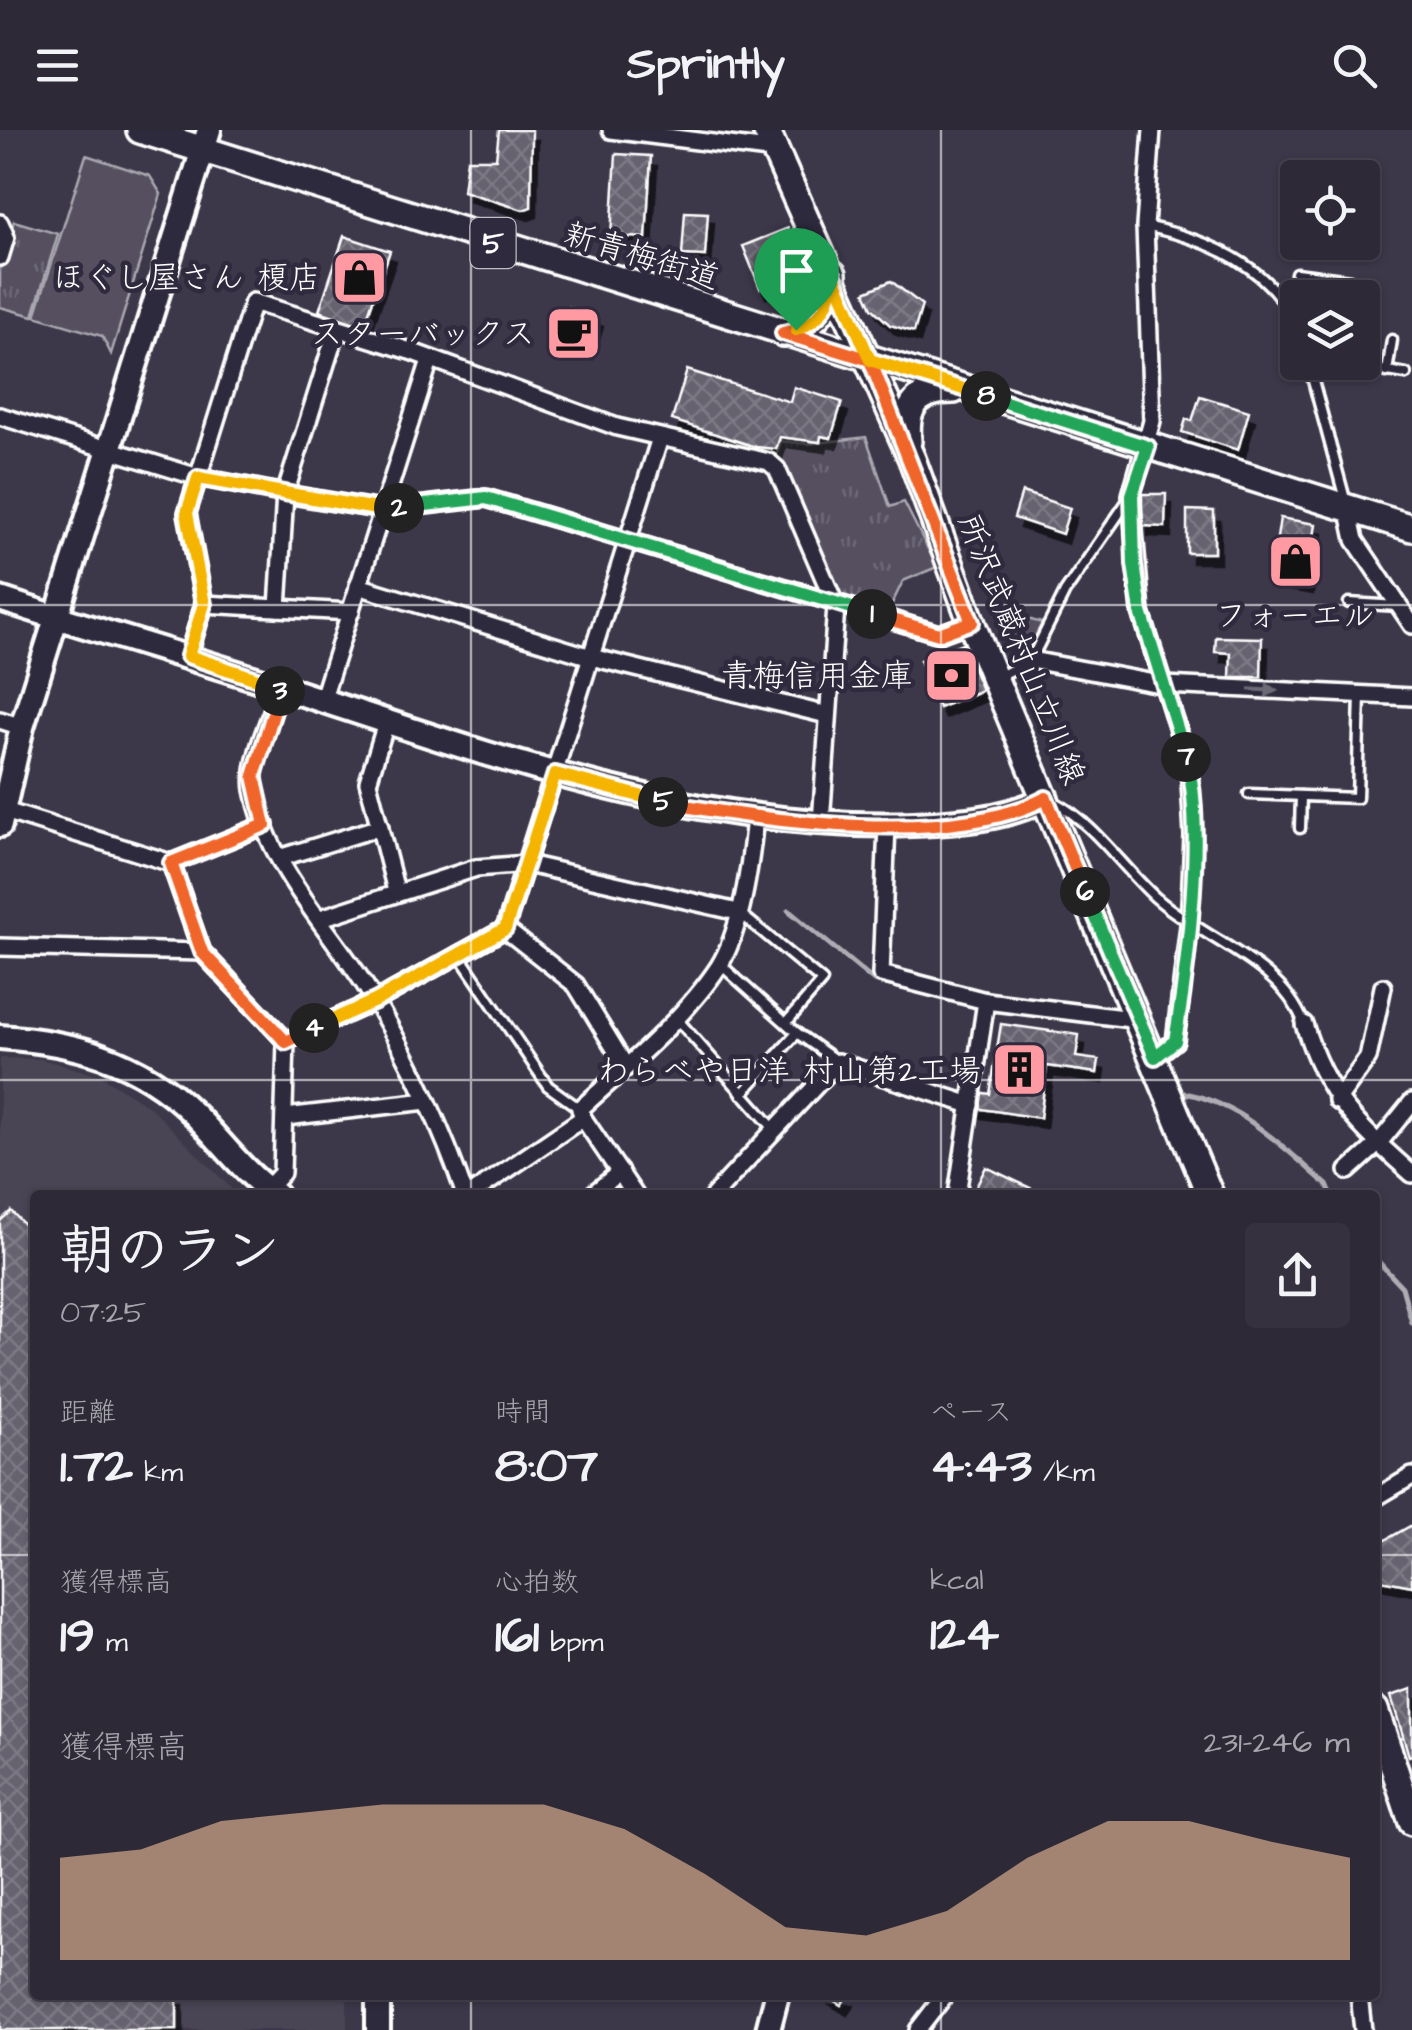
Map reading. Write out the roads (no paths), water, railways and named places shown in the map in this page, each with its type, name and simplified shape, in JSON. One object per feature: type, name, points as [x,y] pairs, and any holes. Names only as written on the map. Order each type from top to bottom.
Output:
[{"type":"main road","name":"新青梅街道","points":[[140,130],[206,140],[783,333],[1412,528]]},
{"type":"main road","name":"所沢武蔵村山立川線","points":[[771,140],[912,459],[972,622],[1208,1190]]},
{"type":"main road","points":[[783,333],[808,326],[825,308],[832,293],[833,274]]},
{"type":"main road","points":[[912,459],[906,427],[910,407],[925,393],[964,389]]},
{"type":"main road","points":[[1380,1725],[1412,1822]]},
{"type":"street","points":[[611,130],[771,140]]},
{"type":"street","points":[[1152,130],[1145,226],[1152,325],[1148,447],[1132,495],[1141,612],[1189,765],[1193,836],[1189,925],[1175,1041],[1155,1057]]},
{"type":"street","points":[[206,140],[56,618],[11,724],[1,817],[171,863],[265,825]]},
{"type":"street","points":[[0,224],[6,237],[0,257]]},
{"type":"street","points":[[188,656],[204,604],[187,513],[254,302],[617,427],[769,462],[777,469],[836,606],[821,823]]},
{"type":"street","points":[[278,608],[285,494],[337,328]]},
{"type":"street","points":[[322,701],[430,360]]},
{"type":"street","points":[[0,416],[198,478],[285,494],[382,510],[486,498],[939,634],[972,622]]},
{"type":"street","points":[[286,1042],[375,1001],[505,929],[660,438]]},
{"type":"street","points":[[1348,507],[1355,540],[1412,625]]},
{"type":"street","points":[[358,586],[591,656],[828,715]]},
{"type":"street","points":[[0,600],[555,774],[665,803],[755,817],[886,825],[1000,815],[1046,798]]},
{"type":"street","points":[[204,604],[350,612]]},
{"type":"street","points":[[1030,660],[1166,685],[1412,698]]},
{"type":"street","points":[[281,687],[254,776],[265,825],[280,858],[375,1001],[427,1101],[465,1190]]},
{"type":"street","points":[[387,720],[368,782],[396,891]]},
{"type":"street","points":[[474,1190],[581,1113],[720,964],[746,892],[755,817]]},
{"type":"street","points":[[886,825],[881,974],[986,1001],[1139,1020]]},
{"type":"street","points":[[280,858],[380,827]]},
{"type":"street","points":[[171,863],[202,952],[286,1042],[282,1173],[272,1190]]},
{"type":"street","points":[[320,918],[476,868],[527,864],[738,912]]},
{"type":"street","points":[[505,929],[576,985],[626,1067]]},
{"type":"street","points":[[0,947],[202,952]]},
{"type":"street","points":[[1337,1102],[1368,1058],[1383,987]]},
{"type":"street","points":[[957,1190],[986,1001]]},
{"type":"street","points":[[1304,1024],[1317,1069],[1337,1102],[1412,1174]]},
{"type":"street","points":[[0,1037],[94,1050],[134,1068],[191,1111],[269,1190]]},
{"type":"street","points":[[719,1190],[838,1062],[970,1106]]},
{"type":"street","points":[[285,1117],[427,1101]]},
{"type":"street","points":[[1348,1171],[1378,1144],[1412,1102]]},
{"type":"street","points":[[581,1113],[632,1190]]},
{"type":"street","points":[[598,1190],[620,1172]]},
{"type":"street","points":[[1380,1495],[1412,1476]]},
{"type":"street","points":[[378,2000],[378,2030]]},
{"type":"street","points":[[768,2030],[776,2000]]},
{"type":"street","points":[[918,2030],[942,2000]]},
{"type":"street","points":[[1360,2000],[1363,2030]]},
{"type":"lane","points":[[1145,226],[1227,252],[1280,297]]},
{"type":"lane","points":[[1295,280],[1296,273],[1350,280]]},
{"type":"lane","points":[[1388,372],[1392,340]]},
{"type":"lane","points":[[1380,371],[1406,374]]},
{"type":"lane","points":[[1313,380],[1348,507]]},
{"type":"lane","points":[[995,678],[1030,660],[1064,592],[1132,495]]},
{"type":"lane","points":[[1350,603],[1398,606]]},
{"type":"lane","points":[[1249,794],[1357,798],[1360,695]]},
{"type":"lane","points":[[1300,828],[1301,796]]},
{"type":"lane","points":[[1046,798],[1064,807],[1189,925],[1270,976],[1295,1000],[1304,1024]]},
{"type":"lane","points":[[738,912],[822,981],[786,1023]]},
{"type":"lane","points":[[459,955],[548,1086],[581,1113]]},
{"type":"lane","points":[[720,964],[797,1033],[838,1062]]},
{"type":"lane","points":[[674,1017],[776,1130]]},
{"type":"lane","points":[[742,1094],[797,1033]]},
{"type":"waterway","points":[[788,910],[874,981],[976,1006]]},
{"type":"waterway","points":[[1177,1092],[1199,1096],[1239,1114],[1276,1141],[1330,1190]]},
{"type":"waterway","points":[[1380,1263],[1402,1287],[1412,1323]]},
{"type":"place","name":"ほぐし屋さん 榎店","points":[[360,277]]},
{"type":"place","name":"スターバックス","points":[[574,333]]},
{"type":"place","name":"フォーエル","points":[[1295,561]]},
{"type":"place","name":"青梅信用金庫","points":[[952,675]]},
{"type":"place","name":"わらべや日洋 村山第2工場","points":[[1020,1070]]}]
